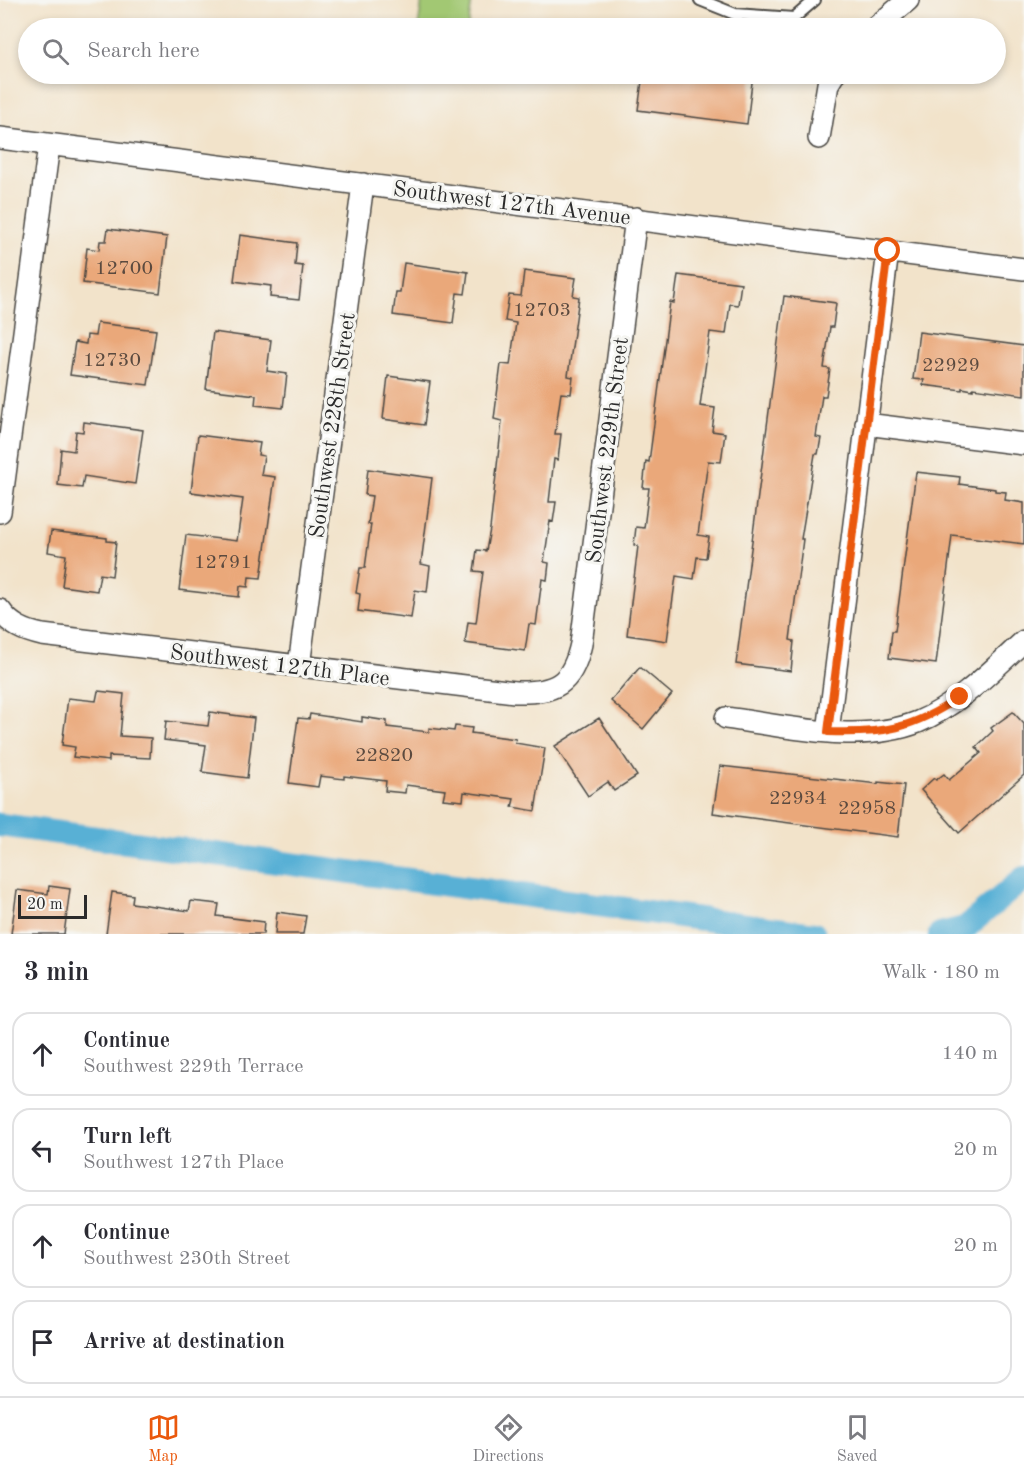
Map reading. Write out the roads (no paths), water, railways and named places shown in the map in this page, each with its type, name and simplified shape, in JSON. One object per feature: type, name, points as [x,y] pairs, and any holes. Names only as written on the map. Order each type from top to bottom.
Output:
[{"type":"street","points":[[886,18],[908,0]]},
{"type":"street","points":[[819,138],[828,84]]},
{"type":"street","name":"Southwest 127th Avenue","points":[[0,138],[1024,269]]},
{"type":"street","points":[[0,512],[3,457],[49,145]]},
{"type":"street","name":"Southwest 228th Street","points":[[299,666],[363,184]]},
{"type":"street","name":"Southwest 229th Street","points":[[566,680],[578,658],[581,644],[636,218]]},
{"type":"street","points":[[828,732],[888,251]]},
{"type":"street","points":[[866,424],[1024,444]]},
{"type":"street","name":"Southwest 127th Place","points":[[0,610],[10,622],[19,628],[42,635],[515,692],[534,693],[550,689],[566,680]]},
{"type":"street","points":[[726,718],[828,732],[878,732],[896,728],[917,722],[936,712],[984,678],[1024,641]]},
{"type":"lane","points":[[700,0],[735,14],[794,18],[815,0]]},
{"type":"waterway","points":[[0,825],[814,934]]},
{"type":"waterway","points":[[940,934],[965,928],[1024,878]]}]
